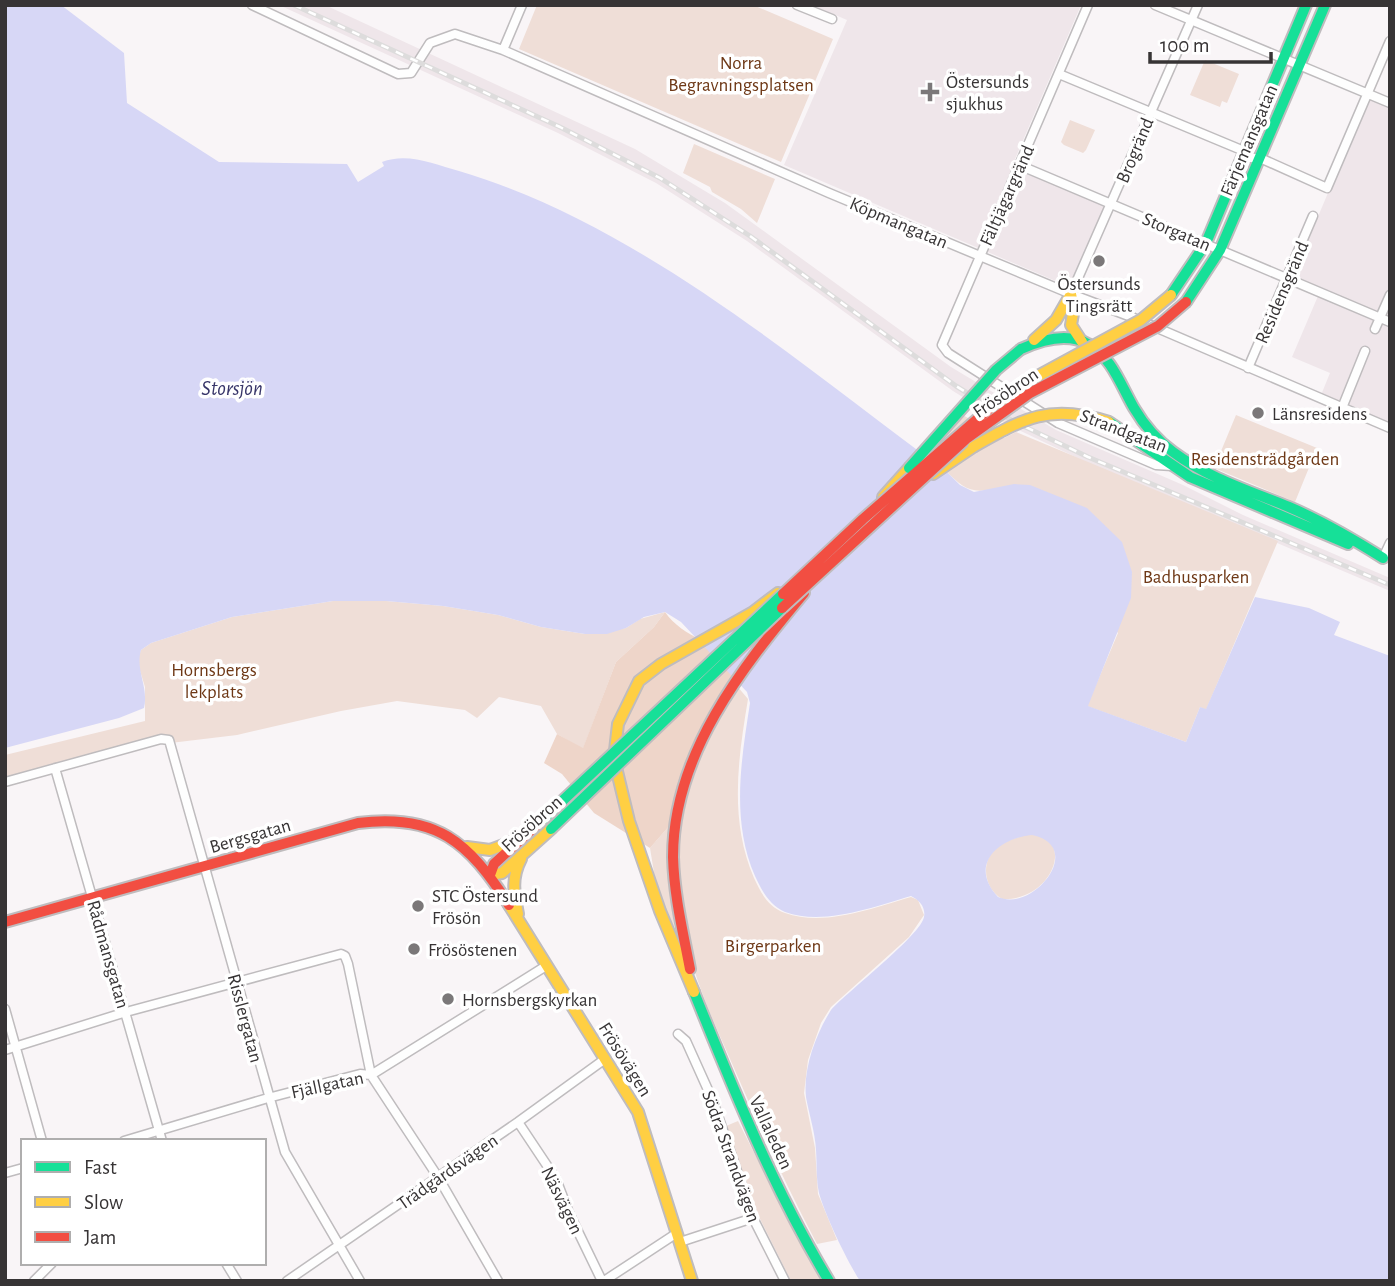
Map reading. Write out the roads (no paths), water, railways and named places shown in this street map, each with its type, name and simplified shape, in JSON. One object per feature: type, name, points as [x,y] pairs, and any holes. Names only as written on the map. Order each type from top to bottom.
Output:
[{"type":"main road","name":"Färjemansgatan","points":[[1171,295],[1206,243],[1306,5]]},
{"type":"main road","name":"Färjemansgatan","points":[[1220,250],[1325,5]]},
{"type":"main road","name":"Frösöbron","points":[[1171,295],[1141,320],[1027,382],[987,410],[863,519],[494,864],[491,875],[502,873],[551,829],[739,648],[966,439],[1065,373],[1158,326],[1186,302],[1220,250]]},
{"type":"main road","name":"Frösöbron","points":[[863,519],[996,370],[1048,331],[1061,316],[1071,294]]},
{"type":"main road","points":[[1071,294],[1074,308],[1071,325],[1082,342],[1100,353],[1107,362],[1134,408],[1159,440],[1184,460],[1298,511],[1387,559]]},
{"type":"main road","points":[[1021,349],[1046,340],[1082,342]]},
{"type":"main road","points":[[916,485],[973,447],[1026,419],[1050,412],[1068,411],[1109,422],[1172,466]]},
{"type":"main road","name":"Strandgatan","points":[[1172,466],[1190,477],[1387,559]]},
{"type":"main road","name":"Frösöbron","points":[[618,724],[639,681],[678,654],[753,612],[803,575]]},
{"type":"main road","name":"Frösöbron","points":[[703,738],[728,692],[816,579]]},
{"type":"main road","name":"Vallaleden","points":[[618,724],[614,759],[625,810],[660,911],[746,1119],[802,1236],[829,1281]]},
{"type":"main road","name":"Vallaleden","points":[[695,992],[676,898],[674,841],[686,781],[703,738]]},
{"type":"main road","name":"Bergsgatan","points":[[5,922],[369,821],[391,820],[422,824],[436,829],[467,847],[491,875]]},
{"type":"main road","points":[[467,847],[498,849],[526,834]]},
{"type":"main road","points":[[520,923],[512,883],[513,874],[524,853]]},
{"type":"main road","name":"Frösövägen","points":[[491,875],[638,1112],[692,1281]]},
{"type":"street","name":"Köpmangatan","points":[[252,5],[398,74],[411,74],[430,43],[455,33],[503,50],[829,193],[1124,314],[1390,428]]},
{"type":"street","points":[[503,50],[522,5]]},
{"type":"street","points":[[797,5],[832,19]]},
{"type":"street","name":"Fältjägargränd","points":[[942,345],[1088,5]]},
{"type":"street","points":[[1156,5],[1390,103]]},
{"type":"street","name":"Brogränd","points":[[1071,294],[1198,5]]},
{"type":"street","points":[[1239,163],[1260,158],[1327,188],[1390,41]]},
{"type":"street","points":[[1059,74],[1244,151]]},
{"type":"street","name":"Storgatan","points":[[1019,165],[1390,322]]},
{"type":"street","name":"Residensgränd","points":[[1248,368],[1313,216]]},
{"type":"street","points":[[1375,329],[1390,295]]},
{"type":"street","name":"Strandgatan","points":[[942,345],[948,353],[1058,423],[1156,465],[1172,466]]},
{"type":"street","points":[[1342,408],[1365,351]]},
{"type":"street","points":[[1387,559],[1390,543]]},
{"type":"street","name":"Risslergatan","points":[[55,768],[161,739],[169,740],[285,1152],[360,1281]]},
{"type":"street","points":[[5,782],[55,768]]},
{"type":"street","name":"Rådmansgatan","points":[[55,768],[161,1139]]},
{"type":"street","points":[[5,1050],[126,1012],[336,955],[345,956],[371,1075],[438,1177],[498,1281]]},
{"type":"street","name":"Fjällgatan","points":[[131,1139],[268,1098],[360,1074],[371,1075],[547,966]]},
{"type":"street","points":[[5,1009],[40,1139]]},
{"type":"street","name":"Södra Strandvägen","points":[[678,1034],[686,1041],[713,1101],[753,1218],[785,1281]]},
{"type":"street","name":"Trädgårdsvägen","points":[[287,1281],[605,1059]]},
{"type":"street","name":"Näsvägen","points":[[518,1122],[556,1179],[569,1213],[603,1281]]},
{"type":"street","points":[[603,1281],[678,1237],[753,1218]]},
{"type":"street","points":[[34,1281],[50,1265]]},
{"type":"street","points":[[227,1265],[237,1281]]},
{"type":"water","name":"Storsjön","points":[[5,5],[61,5],[124,53],[127,103],[219,162],[347,164],[358,182],[384,166],[382,162],[411,159],[459,171],[526,195],[591,225],[715,300],[947,472],[960,485],[974,492],[1014,484],[1030,485],[1087,508],[1122,542],[1132,572],[1131,598],[1088,706],[1186,742],[1200,707],[1206,709],[1255,597],[1309,608],[1340,622],[1334,635],[1390,656],[1390,1281],[860,1281],[837,1238],[819,1193],[815,1143],[806,1097],[809,1063],[820,1030],[831,1010],[910,937],[920,925],[924,910],[911,896],[848,913],[816,917],[785,912],[770,901],[755,876],[740,812],[741,769],[750,703],[747,692],[681,622],[665,612],[644,617],[626,628],[607,634],[585,634],[541,627],[498,615],[443,606],[386,601],[333,601],[232,617],[151,643],[141,650],[144,708],[119,718],[5,748]],"holes":[[[1032,835],[1048,841],[1055,852],[1049,876],[1026,896],[1012,899],[998,897],[989,885],[986,874],[987,864],[998,847],[1008,841]]]},
{"type":"railway","points":[[294,5],[560,127],[660,178],[750,236],[956,386],[1011,420],[1088,457],[1390,585]]},
{"type":"place","name":"Östersunds sjukhus","points":[[930,92]]},
{"type":"place","name":"Östersunds Tingsrätt","points":[[1099,261]]},
{"type":"place","name":"Länsresidens","points":[[1258,413]]},
{"type":"place","name":"STC Östersund Frösön","points":[[418,906]]},
{"type":"place","name":"Frösöstenen","points":[[414,949]]},
{"type":"place","name":"Hornsbergskyrkan","points":[[448,999]]},
{"type":"park label","name":"Norra Begravningsplatsen","points":[[741,73]]},
{"type":"park label","name":"Residensträdgården","points":[[1265,458]]},
{"type":"park label","name":"Badhusparken","points":[[1196,576]]},
{"type":"park label","name":"Hornsbergs lekplats","points":[[214,680]]},
{"type":"park label","name":"Birgerparken","points":[[773,945]]}]
